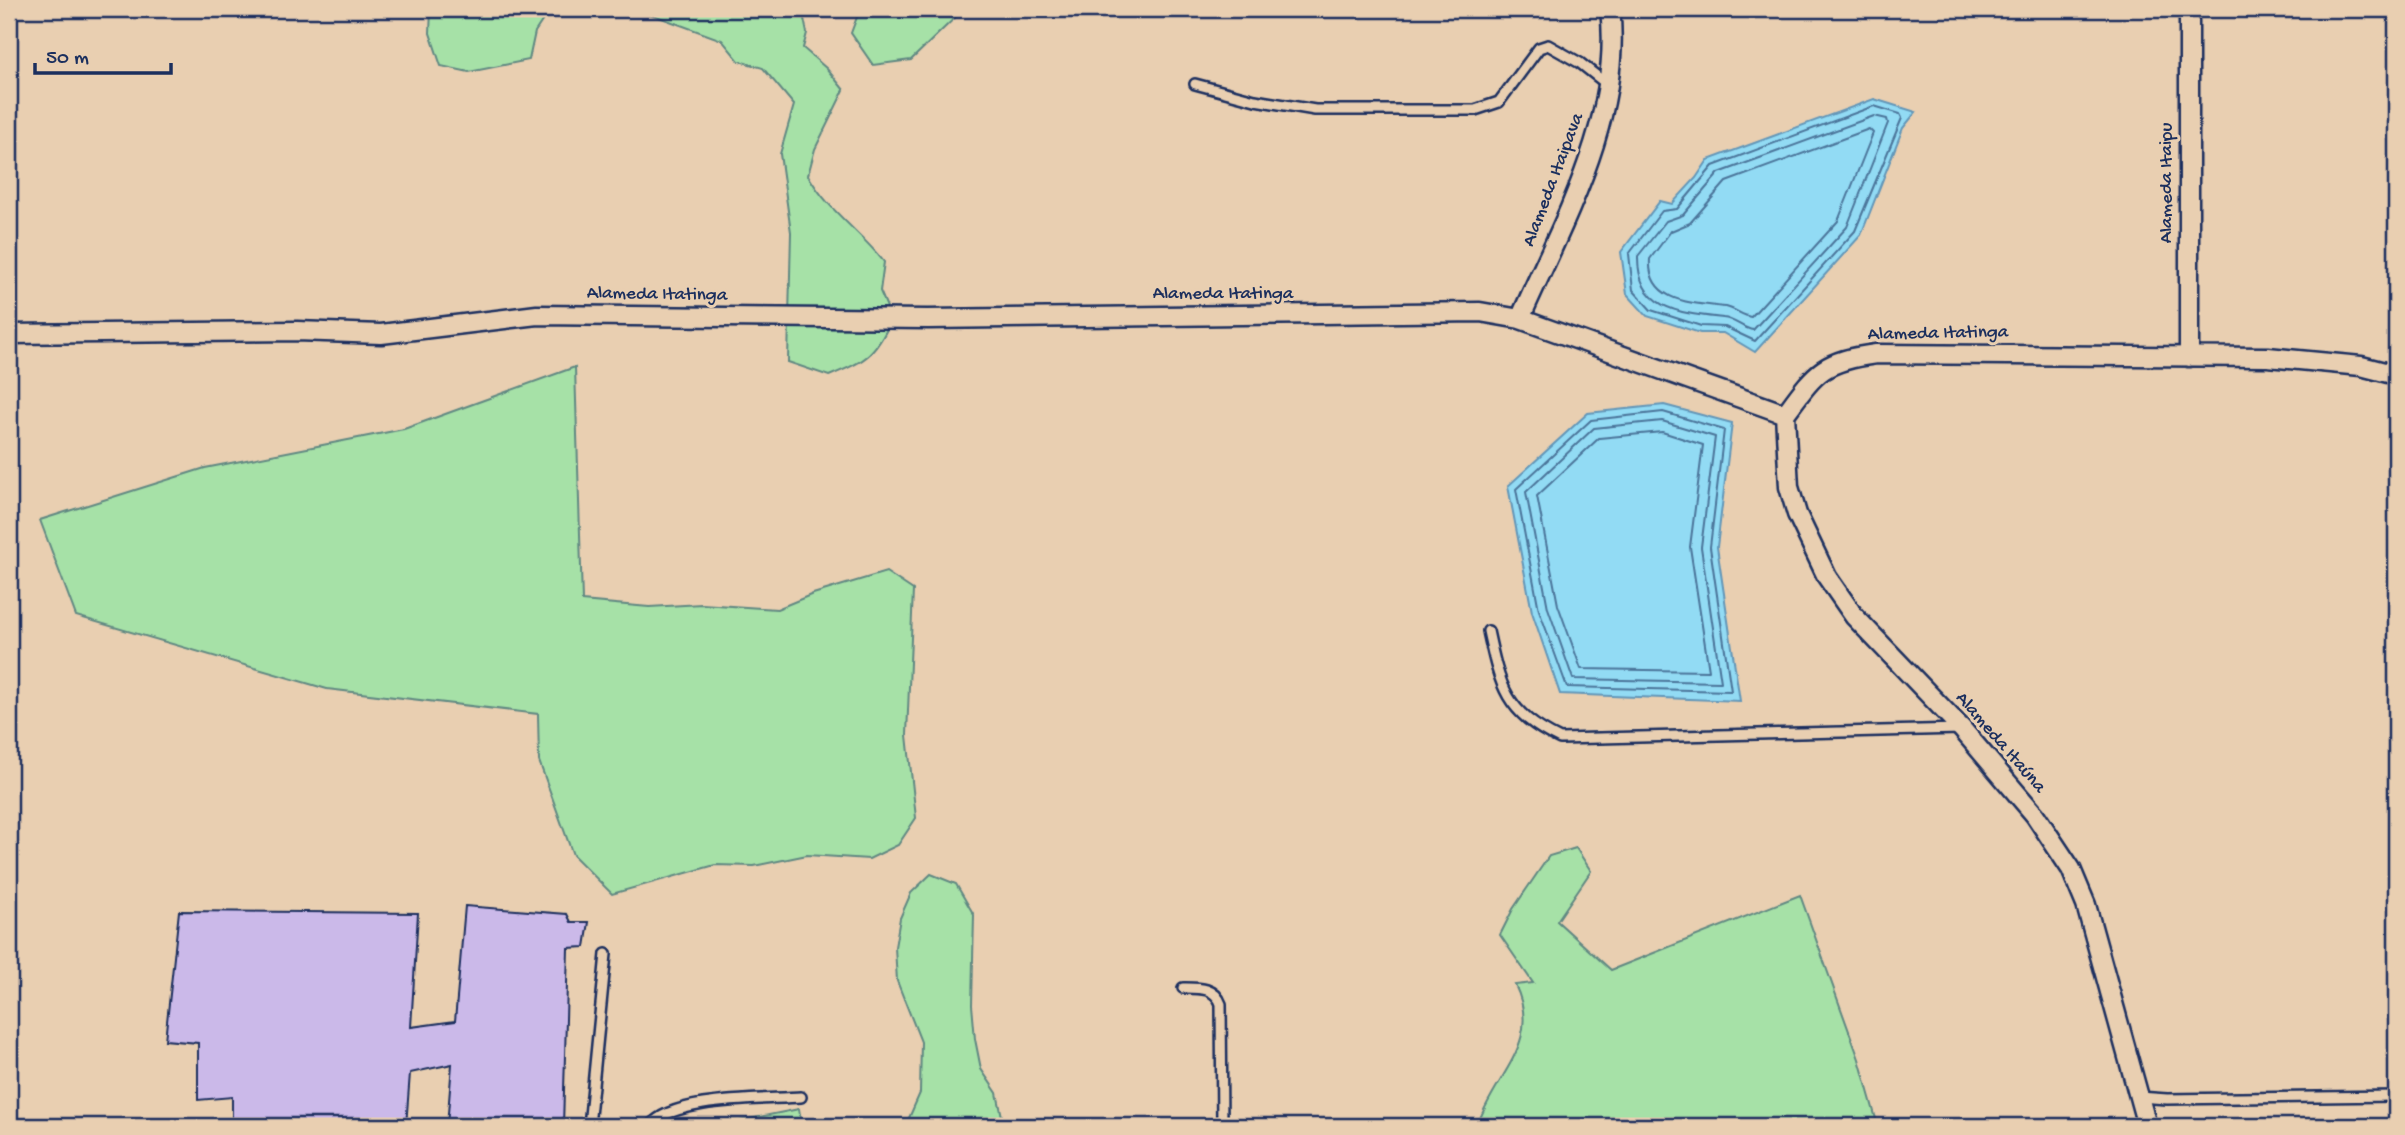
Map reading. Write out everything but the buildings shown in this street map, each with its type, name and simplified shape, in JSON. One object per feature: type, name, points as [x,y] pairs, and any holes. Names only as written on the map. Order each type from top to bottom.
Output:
[{"type":"street","name":"Alameda Itaipava","points":[[1520,319],[1596,140],[1608,85],[1611,56],[1610,9]]},
{"type":"street","name":"Alameda Itaipu","points":[[2189,9],[2189,357]]},
{"type":"street","name":"Alameda Itatinga","points":[[9,334],[297,331],[381,334],[537,315],[928,319],[1479,312],[1520,319],[1785,414],[1809,381],[1829,364],[1876,354],[1973,352],[2269,357],[2361,366],[2396,375]]},
{"type":"street","name":"Alameda Itaúna","points":[[1785,414],[1789,487],[1797,514],[1827,577],[1854,616],[1962,729],[2035,815],[2071,869],[2086,905],[2147,1126]]},
{"type":"lane","points":[[1195,84],[1255,100],[1315,110],[1475,110],[1499,102],[1539,48],[1548,45],[1580,63],[1608,85]]},
{"type":"lane","points":[[1488,631],[1499,681],[1513,707],[1533,726],[1560,739],[1962,729]]},
{"type":"lane","points":[[589,1126],[606,954]]},
{"type":"lane","points":[[1183,988],[1212,991],[1221,1004],[1222,1126]]},
{"type":"lane","points":[[2139,1097],[2167,1099],[2396,1096]]},
{"type":"lane","points":[[650,1126],[666,1112],[691,1104],[801,1097]]},
{"type":"green space","points":[[431,9],[550,9],[535,32],[529,60],[469,72],[441,66],[430,33]]},
{"type":"green space","points":[[625,9],[802,9],[807,33],[803,48],[827,69],[844,90],[815,149],[808,175],[825,200],[884,262],[880,291],[892,319],[880,341],[861,361],[829,376],[788,362],[791,232],[780,154],[794,105],[763,68],[739,61],[722,40],[656,16]]},
{"type":"green space","points":[[860,9],[964,9],[911,60],[873,65],[851,33]]},
{"type":"green space","points":[[575,367],[582,601],[649,607],[702,604],[777,609],[813,594],[886,572],[913,590],[907,735],[916,818],[898,845],[869,859],[807,855],[754,866],[715,865],[612,894],[573,855],[539,761],[538,714],[327,689],[76,616],[40,520],[205,468],[404,429]]},
{"type":"green space","points":[[1576,848],[1591,871],[1557,921],[1611,970],[1800,895],[1859,1059],[1878,1126],[1477,1126],[1520,1041],[1524,1024],[1522,1005],[1515,985],[1533,983],[1500,935],[1513,909],[1549,856]]},
{"type":"green space","points":[[931,874],[956,884],[974,915],[972,1005],[975,1039],[981,1069],[997,1093],[1004,1126],[910,1126],[909,1118],[920,1093],[921,1042],[897,981],[895,947],[900,918],[911,893]]},
{"type":"green space","points":[[799,1109],[802,1126],[675,1126],[707,1119],[739,1121]]},
{"type":"water","points":[[1874,99],[1916,112],[1903,128],[1861,235],[1755,352],[1723,333],[1700,333],[1647,316],[1627,294],[1621,252],[1660,201],[1672,204],[1696,178],[1708,160]]},
{"type":"water","points":[[1664,405],[1732,423],[1717,547],[1740,701],[1560,694],[1532,612],[1508,486],[1588,413]]}]
